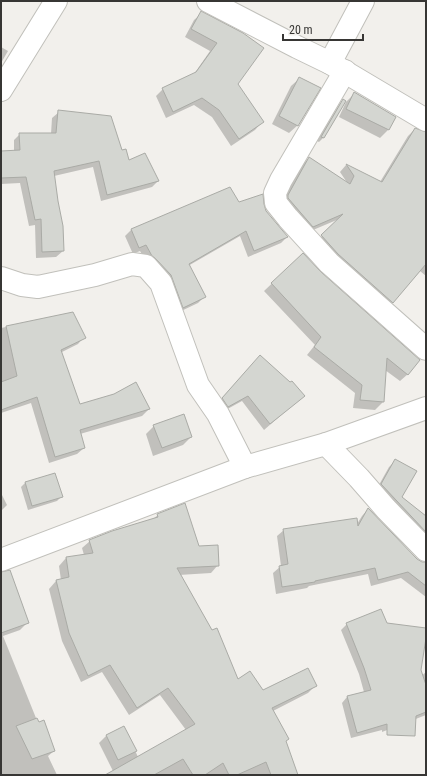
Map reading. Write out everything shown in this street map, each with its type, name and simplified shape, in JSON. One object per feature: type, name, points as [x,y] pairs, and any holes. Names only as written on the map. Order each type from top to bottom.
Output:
[{"type":"street","points":[[208,1],[297,48],[337,67],[426,120]]},
{"type":"street","points":[[363,1],[337,67],[274,193],[276,203],[329,263],[426,349]]},
{"type":"street","points":[[1,90],[53,2]]},
{"type":"street","points":[[1,278],[22,285],[38,287],[95,275],[132,264],[146,266],[161,283],[198,385],[218,414],[245,466]]},
{"type":"street","points":[[1,560],[245,466],[326,444],[426,408]]},
{"type":"street","points":[[326,444],[426,550]]},
{"type":"building","points":[[201,11],[243,33],[264,48],[238,84],[264,122],[239,139],[219,110],[202,98],[173,112],[162,88],[196,72],[217,43],[191,29]]},
{"type":"building","points":[[299,77],[321,88],[298,126],[279,116]]},
{"type":"building","points":[[354,92],[396,117],[389,130],[346,109]]},
{"type":"building","points":[[343,99],[346,101],[324,138],[321,137]]},
{"type":"building","points":[[58,110],[111,116],[122,150],[126,149],[129,160],[145,153],[159,181],[107,195],[99,161],[54,171],[63,226],[64,251],[42,252],[41,219],[35,220],[26,177],[1,178],[1,151],[20,150],[19,133],[56,133]]},
{"type":"building","points":[[415,128],[426,132],[426,264],[393,303],[338,254],[321,235],[343,214],[313,227],[288,198],[288,195],[309,157],[350,184],[354,176],[346,164],[382,182]]},
{"type":"building","points":[[230,187],[239,202],[263,194],[266,211],[288,237],[254,251],[246,231],[189,264],[206,297],[183,308],[171,275],[152,256],[146,245],[139,248],[131,229]]},
{"type":"building","points":[[303,253],[321,272],[420,360],[408,375],[387,358],[384,402],[360,400],[362,385],[314,347],[321,337],[271,283]]},
{"type":"building","points":[[73,312],[86,338],[61,350],[80,404],[114,394],[136,382],[150,409],[80,430],[85,448],[55,457],[37,397],[1,410],[1,382],[17,376],[6,326]]},
{"type":"building","points":[[260,355],[290,382],[292,381],[305,396],[270,424],[248,396],[228,407],[222,398]]},
{"type":"building","points":[[184,414],[192,437],[162,448],[153,425]]},
{"type":"building","points":[[395,459],[417,471],[402,497],[426,516],[426,532],[381,484]]},
{"type":"building","points":[[55,473],[63,497],[32,506],[25,482]]},
{"type":"building","points":[[185,503],[199,546],[218,545],[219,566],[177,568],[212,630],[217,628],[238,679],[250,671],[263,690],[308,668],[317,686],[272,708],[289,739],[286,741],[298,775],[271,775],[266,762],[237,775],[229,775],[223,763],[205,775],[193,775],[183,759],[154,775],[105,775],[195,724],[168,688],[137,708],[110,665],[88,676],[69,633],[56,580],[69,577],[66,557],[93,553],[89,540],[112,531],[158,517],[157,514]]},
{"type":"building","points":[[368,508],[417,559],[422,562],[426,562],[426,586],[408,572],[378,580],[375,568],[315,582],[282,587],[279,566],[288,564],[283,529],[357,518],[358,526]]},
{"type":"building","points":[[10,570],[29,623],[1,633],[1,572]]},
{"type":"building","points":[[381,609],[387,623],[426,628],[421,670],[426,685],[426,712],[416,716],[415,736],[387,735],[387,724],[357,733],[347,696],[371,690],[346,623]]},
{"type":"building","points":[[37,718],[39,722],[44,720],[55,751],[32,759],[16,726]]},
{"type":"building","points":[[124,726],[137,751],[118,760],[106,735]]}]
